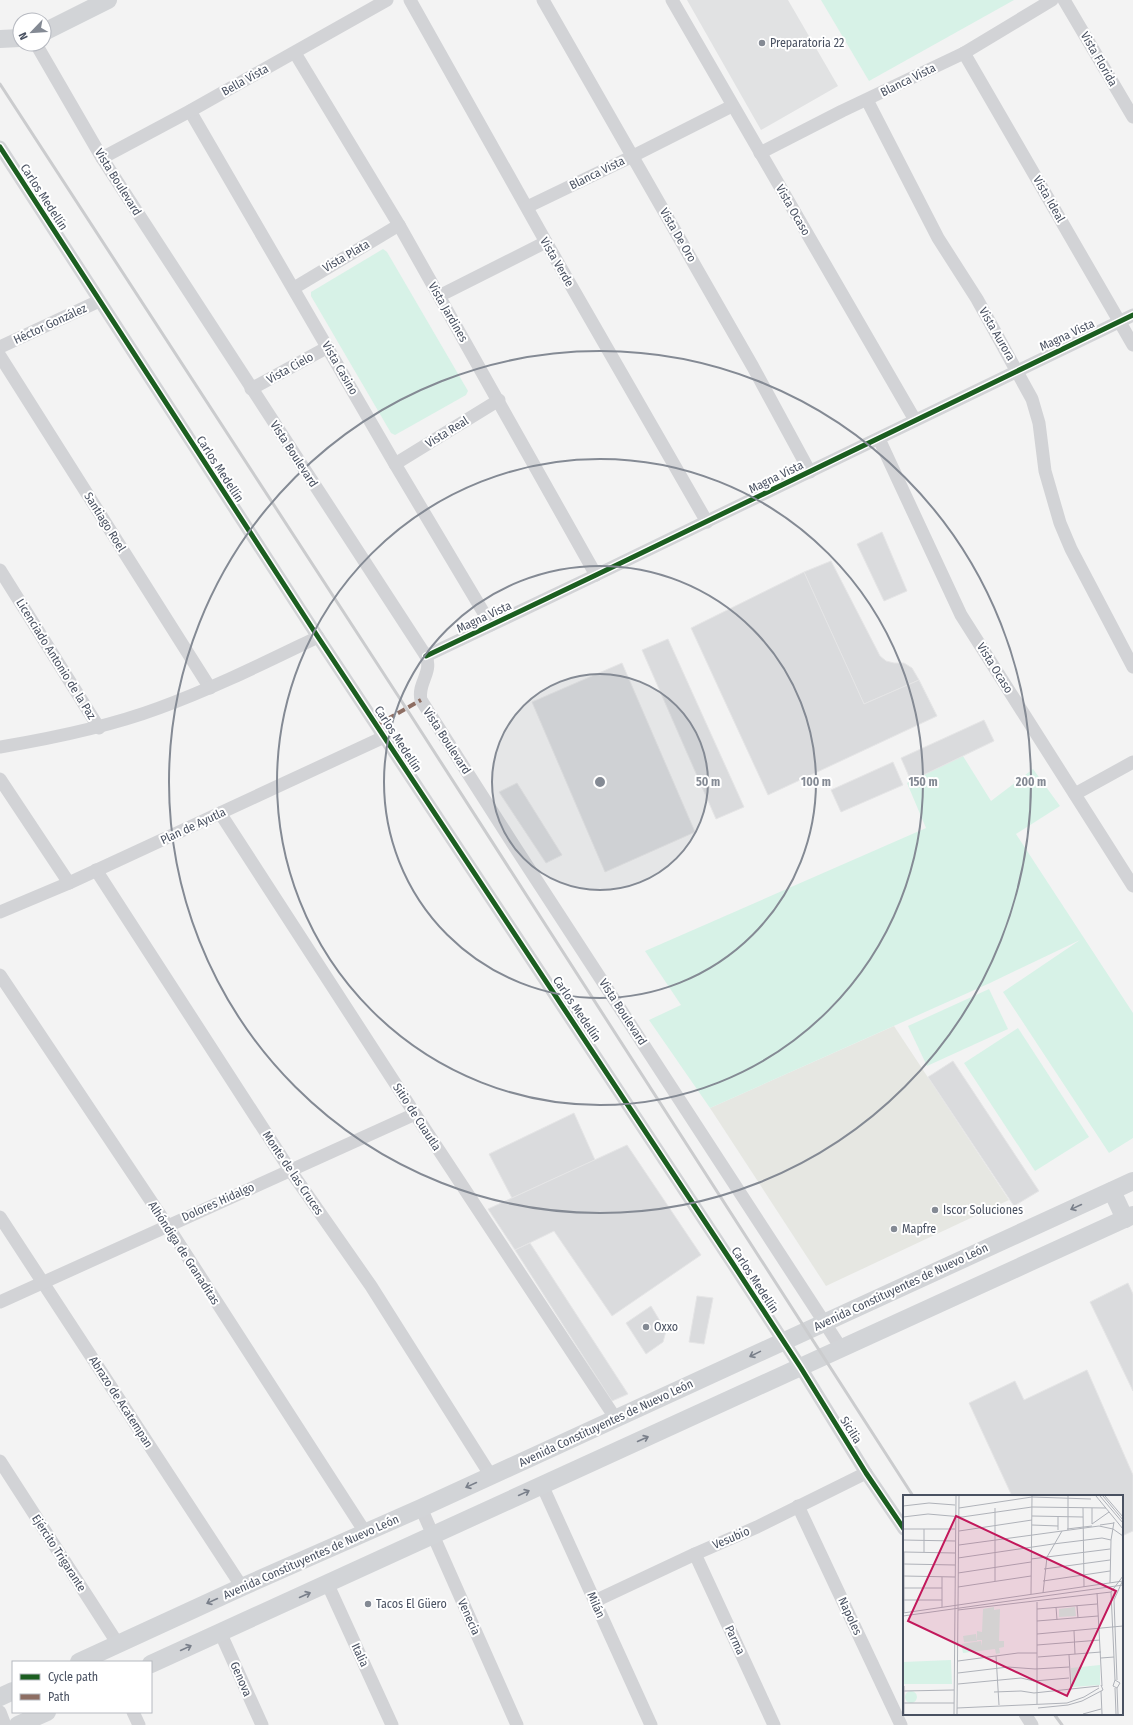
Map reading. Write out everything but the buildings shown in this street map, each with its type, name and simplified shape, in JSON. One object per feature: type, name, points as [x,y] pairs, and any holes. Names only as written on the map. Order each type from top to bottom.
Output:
[{"type":"main road","points":[[52,27],[91,4],[108,0]]},
{"type":"main road","points":[[0,39],[12,38]]},
{"type":"main road","name":"Avenida Constituyentes de Nuevo León","points":[[80,1661],[242,1587],[421,1508],[1133,1181]]},
{"type":"main road","points":[[152,1664],[328,1585],[433,1535],[1129,1217],[1112,1191]]},
{"type":"main road","points":[[0,1697],[12,1691]]},
{"type":"main road","points":[[18,1725],[45,1713]]},
{"type":"street","name":"Bella Vista","points":[[102,158],[295,53],[387,0]]},
{"type":"street","name":"Vista Verde","points":[[410,0],[526,207],[707,522]]},
{"type":"street","name":"Vista De Oro","points":[[543,0],[633,156],[810,472]]},
{"type":"street","name":"Vista Ocaso","points":[[672,0],[915,420]]},
{"type":"street","name":"Blanca Vista","points":[[760,153],[842,111],[964,53],[1052,0]]},
{"type":"street","name":"Vista Florida","points":[[1064,0],[1133,117]]},
{"type":"street","name":"Vista Boulevard","points":[[41,52],[102,158],[426,656],[429,667],[421,691],[421,700],[512,844],[841,1348]]},
{"type":"street","name":"Vista Jardines","points":[[295,53],[399,225],[499,400],[596,576]]},
{"type":"street","name":"Vista Ideal","points":[[964,53],[1133,345]]},
{"type":"street","name":"Vista Aurora","points":[[866,100],[938,238],[977,299],[1032,398],[1039,423],[1045,471],[1060,523],[1079,564],[1133,666]]},
{"type":"street","name":"Blanca Vista","points":[[526,207],[633,156],[732,106]]},
{"type":"street","name":"Vista Casino","points":[[190,111],[395,464],[491,625]]},
{"type":"street","name":"Carlos Medellín","points":[[0,147],[318,637],[783,1341]]},
{"type":"street","name":"Vista Plata","points":[[294,288],[399,225]]},
{"type":"street","points":[[439,296],[546,242]]},
{"type":"street","name":"Héctor González","points":[[0,347],[99,301]]},
{"type":"street","name":"Magna Vista","points":[[426,656],[596,576],[1133,314]]},
{"type":"street","name":"Vista Cielo","points":[[252,389],[328,347]]},
{"type":"street","name":"Santiago Roel","points":[[0,356],[210,688]]},
{"type":"street","name":"Vista Real","points":[[395,464],[499,400]]},
{"type":"street","name":"Vista Ocaso","points":[[879,439],[961,615],[1133,886]]},
{"type":"street","name":"Licenciado Antonio de la Paz","points":[[0,570],[99,728]]},
{"type":"street","points":[[0,747],[99,728],[159,708],[210,688],[318,637]]},
{"type":"street","name":"Plan de Ayutla","points":[[0,912],[69,883],[384,737]]},
{"type":"street","points":[[1075,794],[1133,762]]},
{"type":"street","points":[[0,779],[69,883]]},
{"type":"street","name":"Sitio de Cuautla","points":[[220,813],[415,1114],[616,1419]]},
{"type":"street","name":"Monte de las Cruces","points":[[96,870],[290,1170],[371,1286],[491,1476]]},
{"type":"street","name":"Alhóndiga de Granaditas","points":[[0,975],[167,1225],[365,1532]]},
{"type":"street","name":"Dolores Hidalgo","points":[[0,1302],[167,1225],[415,1114]]},
{"type":"street","name":"Abrazo de Acatempan","points":[[0,1217],[242,1587]]},
{"type":"street","name":"Sicilia","points":[[783,1341],[866,1473],[903,1528]]},
{"type":"street","name":"Ejército Trigarante","points":[[0,1461],[118,1644]]},
{"type":"street","name":"Vesubio","points":[[595,1601],[695,1554],[757,1527],[866,1473]]},
{"type":"street","name":"Milán","points":[[542,1485],[651,1725]]},
{"type":"street","name":"Napoles","points":[[798,1506],[901,1725]]},
{"type":"street","name":"Venecia","points":[[421,1508],[517,1725]]},
{"type":"street","name":"Parma","points":[[695,1554],[774,1725]]},
{"type":"street","name":"Italia","points":[[328,1585],[392,1725]]},
{"type":"street","name":"Genova","points":[[220,1632],[262,1725]]},
{"type":"street","points":[[0,1712],[5,1725]]},
{"type":"street","points":[[133,1713],[139,1725]]},
{"type":"street","points":[[1026,1715],[1032,1725]]},
{"type":"shaded area","name":"Preparatoria 22","points":[[687,0],[788,0],[838,86],[761,130]]},
{"type":"shaded area","points":[[894,1026],[1009,1200],[826,1286],[710,1108]]},
{"type":"green space","points":[[821,0],[1014,0],[869,81]]},
{"type":"green space","points":[[383,249],[387,252],[468,391],[466,395],[395,435],[391,433],[311,296],[311,292]]},
{"type":"green space","points":[[963,756],[991,801],[1033,769],[1060,806],[1016,834],[1133,1013],[1133,1138],[1109,1153],[1003,992],[1080,940],[990,983],[710,1108],[649,1020],[681,1005],[645,951],[926,828],[907,783]]},
{"type":"green space","points":[[989,989],[1008,1029],[927,1066],[908,1026]]},
{"type":"green space","points":[[1018,1028],[1089,1137],[1035,1171],[964,1063]]},
{"type":"railway","points":[[0,84],[406,708],[912,1495]]},
{"type":"railway","points":[[1055,1715],[1062,1725]]},
{"type":"marked path","points":[[377,725],[421,700]]},
{"type":"cycle path","points":[[0,147],[318,637],[731,1261],[801,1368],[866,1473],[903,1528]]},
{"type":"cycle path","points":[[426,656],[1133,315]]},
{"type":"place","name":"Preparatoria 22","points":[[762,43]]},
{"type":"place","name":"Iscor Soluciones","points":[[935,1210]]},
{"type":"place","name":"Mapfre","points":[[894,1229]]},
{"type":"place","name":"Oxxo","points":[[646,1327]]},
{"type":"place","name":"Tacos El Güero","points":[[368,1604]]}]
